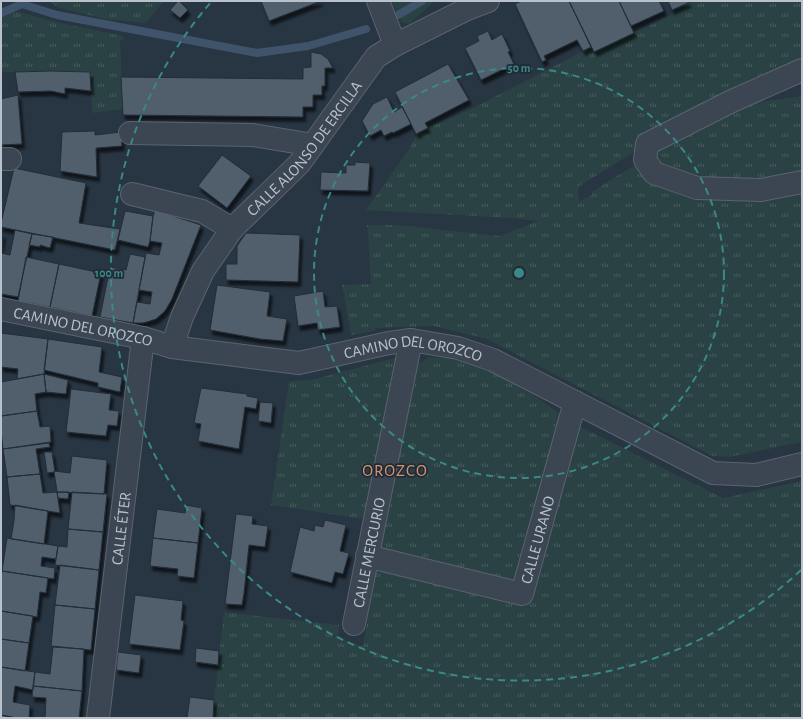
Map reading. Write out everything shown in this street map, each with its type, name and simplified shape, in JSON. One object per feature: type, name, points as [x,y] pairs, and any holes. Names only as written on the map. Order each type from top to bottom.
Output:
[{"type":"street","points":[[378,1],[395,45]]},
{"type":"street","name":"CALLE ALONSO DE ERCILLA","points":[[172,347],[182,317],[203,271],[232,229],[299,164],[376,57],[395,45],[467,9],[488,1]]},
{"type":"street","points":[[802,70],[732,101],[647,144],[645,160],[654,173],[697,188],[761,190],[802,182]]},
{"type":"street","points":[[130,133],[253,135],[312,145]]},
{"type":"street","points":[[132,194],[202,211],[232,229]]},
{"type":"street","name":"CAMINO DEL OROZCO","points":[[1,309],[143,338],[172,347],[299,363],[389,343],[411,340],[458,348],[493,360],[713,473],[756,474],[802,464]]},
{"type":"street","name":"CALLE ÉTER","points":[[98,718],[143,338]]},
{"type":"street","name":"CALLE MERCURIO","points":[[354,624],[411,340]]},
{"type":"street","name":"CALLE URANO","points":[[367,556],[522,594],[575,402]]},
{"type":"green space","points":[[49,1],[164,1],[146,23],[111,20],[59,8]]},
{"type":"green space","points":[[391,1],[435,1],[409,24],[402,22]]},
{"type":"green space","points":[[688,1],[802,1],[802,79],[701,110],[578,187],[579,201],[592,195],[592,192],[617,176],[733,106],[802,96],[802,442],[729,457],[712,456],[487,339],[434,326],[375,328],[375,331],[351,335],[342,285],[371,284],[367,225],[397,225],[500,236],[538,221],[511,218],[366,210],[409,149],[418,132],[473,108],[591,47],[594,52],[673,14],[672,10],[688,3]]},
{"type":"green space","points":[[19,12],[56,22],[123,36],[124,41],[120,40],[123,109],[92,113],[90,72],[1,72],[1,13]]},
{"type":"green space","points":[[428,357],[446,358],[466,362],[497,375],[538,398],[571,422],[723,498],[802,481],[802,718],[213,718],[224,612],[339,625],[338,638],[363,646],[407,389],[414,368]]},
{"type":"green space","points":[[395,358],[397,363],[363,519],[271,505],[289,381],[311,380]]},
{"type":"building","points":[[178,1],[188,10],[180,18],[170,10]]},
{"type":"building","points":[[261,1],[321,1],[269,21]]},
{"type":"building","points":[[521,1],[569,1],[591,47],[583,51],[577,40],[544,56],[546,60],[542,62],[515,4]]},
{"type":"building","points":[[569,1],[619,1],[634,33],[594,52]]},
{"type":"building","points":[[619,1],[659,1],[664,11],[631,26]]},
{"type":"building","points":[[668,1],[688,1],[688,3],[672,10]]},
{"type":"building","points":[[488,31],[492,40],[502,34],[514,64],[481,80],[465,48],[479,41],[477,36]]},
{"type":"building","points":[[311,52],[321,54],[328,59],[333,68],[325,68],[325,86],[322,86],[322,95],[313,95],[313,107],[303,107],[303,117],[123,115],[121,77],[303,79],[303,68],[311,67]]},
{"type":"building","points":[[448,64],[469,100],[425,123],[428,128],[416,134],[395,92]]},
{"type":"building","points":[[15,72],[90,72],[91,91],[65,88],[65,94],[51,91],[18,92]]},
{"type":"building","points":[[18,95],[22,144],[1,145],[1,99]]},
{"type":"building","points":[[387,97],[394,112],[402,107],[411,124],[384,136],[381,130],[370,136],[362,121],[373,104]]},
{"type":"building","points":[[95,131],[95,135],[121,132],[122,146],[96,148],[97,177],[60,171],[62,132]]},
{"type":"building","points":[[222,155],[251,176],[227,208],[198,186]]},
{"type":"building","points":[[355,162],[370,163],[368,191],[320,190],[321,172],[346,173],[346,165],[355,165]]},
{"type":"building","points":[[14,168],[86,183],[79,223],[120,229],[115,250],[1,227]]},
{"type":"building","points":[[155,210],[201,225],[172,299],[165,311],[156,319],[143,323],[133,323],[137,302],[150,304],[152,292],[139,290],[146,253],[159,255],[162,243],[150,241]]},
{"type":"building","points":[[125,211],[153,216],[148,247],[118,240]]},
{"type":"building","points":[[15,230],[32,234],[18,297],[1,294],[1,253],[10,255]]},
{"type":"building","points":[[246,233],[300,235],[298,282],[226,280],[226,264],[237,264],[237,246]]},
{"type":"building","points":[[1,234],[3,234],[1,249]]},
{"type":"building","points":[[32,234],[53,237],[50,248],[40,245],[40,247],[29,245]]},
{"type":"building","points":[[130,254],[145,257],[133,323],[100,317],[110,267],[126,270]]},
{"type":"building","points":[[26,257],[59,264],[50,307],[18,301]]},
{"type":"building","points":[[59,264],[101,273],[92,316],[50,307]]},
{"type":"building","points":[[217,285],[270,292],[267,316],[287,319],[283,341],[260,339],[210,330]]},
{"type":"building","points":[[323,291],[325,307],[337,306],[340,327],[318,330],[317,323],[298,326],[294,296]]},
{"type":"building","points":[[1,333],[48,339],[44,374],[17,379],[18,369],[1,367]]},
{"type":"building","points":[[48,339],[102,347],[99,372],[122,377],[120,392],[98,387],[98,383],[44,370]]},
{"type":"building","points":[[44,374],[46,392],[35,394],[37,411],[1,416],[1,382]]},
{"type":"building","points":[[44,374],[68,380],[66,394],[46,392]]},
{"type":"building","points":[[201,388],[247,394],[247,396],[258,398],[256,409],[245,407],[239,449],[198,441],[201,424],[194,423]]},
{"type":"building","points":[[71,389],[111,394],[109,410],[119,411],[117,426],[108,425],[106,436],[66,432]]},
{"type":"building","points":[[260,402],[273,403],[271,423],[258,421]]},
{"type":"building","points":[[37,411],[40,427],[50,426],[51,442],[3,449],[1,416]]},
{"type":"building","points":[[49,443],[50,447],[36,449],[40,474],[7,477],[3,449]]},
{"type":"building","points":[[44,452],[52,452],[55,472],[47,473]]},
{"type":"building","points":[[72,456],[107,460],[104,494],[57,492],[54,471],[70,473]]},
{"type":"building","points":[[40,474],[43,493],[57,492],[60,513],[10,505],[7,477]]},
{"type":"building","points":[[57,492],[69,492],[68,499],[58,498]]},
{"type":"building","points":[[72,492],[107,494],[103,532],[68,529]]},
{"type":"building","points":[[15,505],[48,511],[44,544],[11,539]]},
{"type":"building","points":[[186,505],[202,508],[198,543],[153,538],[157,509],[185,513]]},
{"type":"building","points":[[236,514],[253,516],[252,524],[268,526],[265,547],[249,545],[242,605],[225,604]]},
{"type":"building","points":[[325,520],[346,525],[340,551],[349,553],[343,574],[335,572],[332,583],[290,572],[300,527],[314,531],[315,525],[323,527]]},
{"type":"building","points":[[68,529],[103,532],[99,570],[55,565],[58,546],[67,547]]},
{"type":"building","points":[[7,538],[58,546],[56,559],[42,557],[41,566],[55,568],[54,579],[2,571]]},
{"type":"building","points":[[153,538],[198,543],[194,578],[177,576],[178,569],[150,566]]},
{"type":"building","points":[[60,565],[99,570],[95,609],[55,605]]},
{"type":"building","points":[[2,571],[48,578],[46,593],[40,592],[37,617],[1,611]]},
{"type":"building","points":[[135,595],[183,601],[181,620],[184,621],[180,650],[129,644]]},
{"type":"building","points":[[55,605],[95,609],[91,650],[51,646]]},
{"type":"building","points":[[1,611],[33,616],[29,643],[1,639]]},
{"type":"building","points":[[1,639],[29,643],[25,671],[1,667]]},
{"type":"building","points":[[53,647],[84,649],[82,691],[33,686],[35,672],[50,674]]},
{"type":"building","points":[[196,648],[219,651],[218,665],[195,662]]},
{"type":"building","points":[[118,652],[141,655],[139,673],[116,670]]},
{"type":"building","points":[[1,667],[35,672],[33,690],[15,686],[13,702],[30,705],[29,718],[16,718],[1,715]]},
{"type":"building","points":[[33,686],[82,691],[79,718],[45,718],[46,698],[32,697]]},
{"type":"building","points":[[190,697],[214,700],[213,718],[187,718]]},
{"type":"building","points":[[1,715],[7,716],[16,718],[1,718]]},
{"type":"waterway","points":[[398,15],[422,1]]},
{"type":"waterway","points":[[1,13],[22,4],[57,15],[257,53],[308,46],[366,29]]},
{"type":"district","name":"OROZCO","points":[[395,470]]}]
